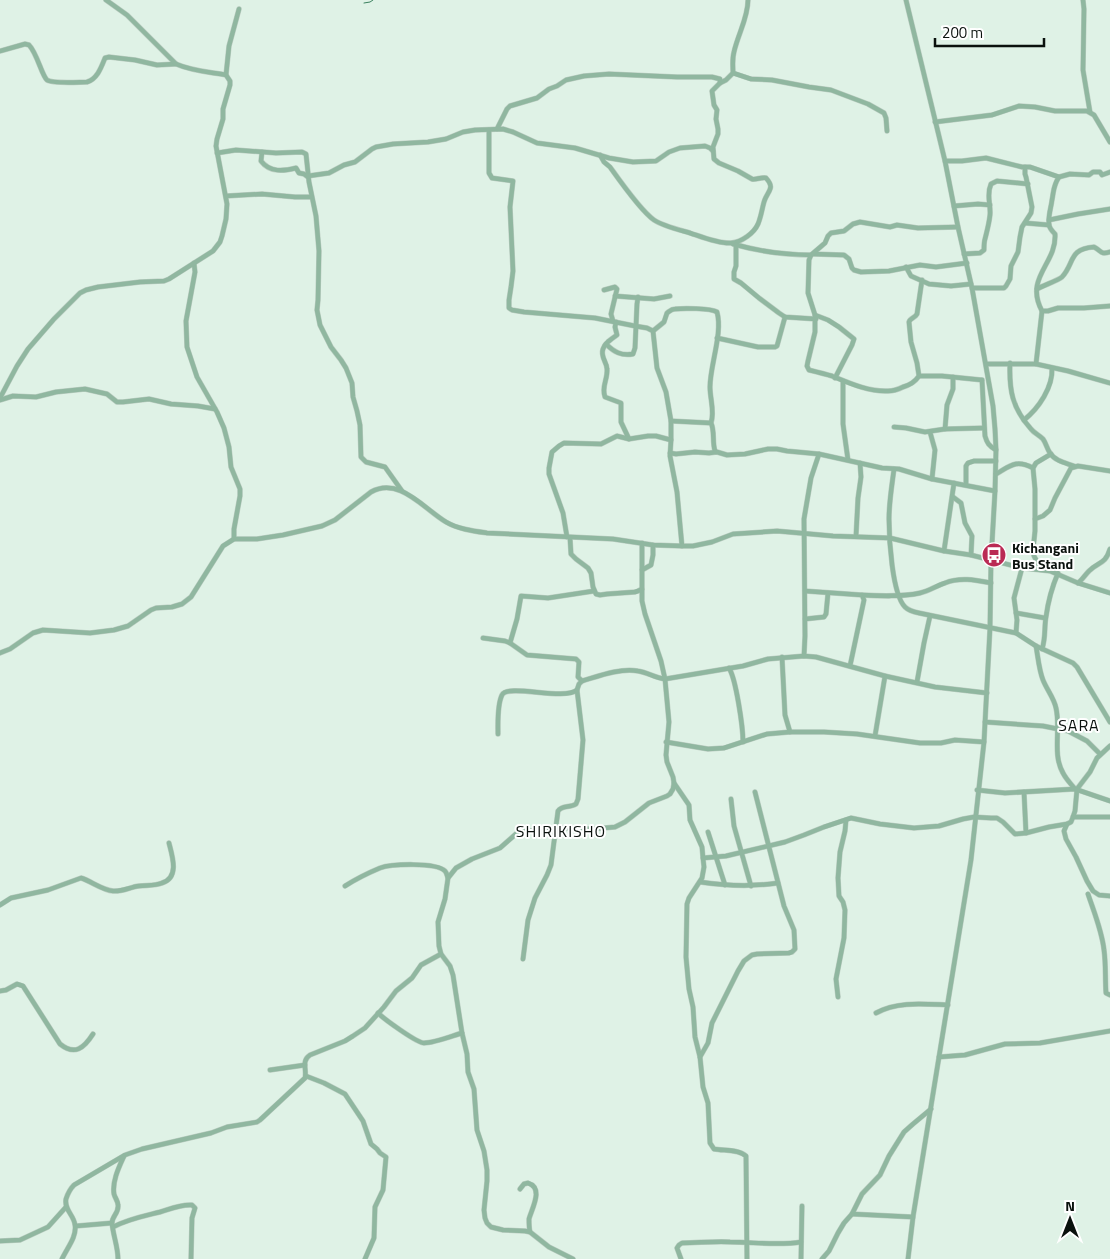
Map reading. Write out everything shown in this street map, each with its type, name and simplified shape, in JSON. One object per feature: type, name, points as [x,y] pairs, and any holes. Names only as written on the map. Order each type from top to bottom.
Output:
[{"type":"street","points":[[106,0],[127,15],[176,64],[204,72],[226,75]]},
{"type":"street","points":[[733,244],[753,231],[766,196],[771,188],[766,178],[754,180],[717,162],[713,151],[718,129],[717,110],[712,91],[733,72],[733,54],[740,30],[746,18],[748,0]]},
{"type":"street","points":[[906,0],[945,161],[972,286],[989,380],[996,450],[984,742],[974,817],[971,860],[913,1217],[908,1259]]},
{"type":"street","points":[[1083,0],[1083,70],[1090,112],[1097,119],[1110,142]]},
{"type":"street","points":[[0,399],[28,349],[80,293],[98,287],[170,279],[213,251],[220,242],[226,219],[227,204],[217,152],[217,139],[230,85],[226,75],[229,46],[238,9]]},
{"type":"street","points":[[0,51],[25,44],[29,45],[36,55],[44,76],[54,82],[92,81],[105,58],[109,57],[157,65],[176,64]]},
{"type":"street","points":[[733,72],[750,79],[772,80],[840,93],[868,104],[884,113],[887,131]]},
{"type":"street","points":[[497,129],[510,106],[537,98],[552,87],[570,79],[584,76],[609,74],[677,78],[712,77],[720,79],[720,83]]},
{"type":"street","points":[[935,122],[992,115],[1019,106],[1090,112]]},
{"type":"street","points":[[262,152],[261,161],[268,168],[284,171],[296,168],[299,173],[308,176],[329,173],[344,165],[355,162],[372,149],[381,146],[446,139],[468,130],[497,129],[513,132],[537,143],[575,148],[622,161],[656,161],[669,152],[680,148],[705,146],[713,151]]},
{"type":"street","points":[[489,130],[490,173],[492,178],[513,181],[510,207],[513,271],[509,308],[524,312],[614,321],[653,331]]},
{"type":"street","points":[[217,152],[236,150],[304,153],[316,216],[319,252],[317,310],[320,325],[331,347],[346,368],[352,383],[353,397],[360,425],[362,458],[366,462],[385,467],[402,491],[450,524],[487,533],[614,539],[653,545],[682,546],[712,542],[728,535],[739,533],[777,531],[833,536],[890,538],[1022,568],[1041,569],[1058,573],[1078,583],[1110,593]]},
{"type":"street","points":[[600,156],[654,220],[706,239],[759,250],[796,255],[844,255],[849,259],[852,268],[856,272],[889,271],[920,265],[936,267],[967,263]]},
{"type":"street","points":[[945,161],[986,158],[1030,167],[1058,177],[1070,174],[1089,175],[1093,172],[1100,172],[1102,175],[1110,172]]},
{"type":"street","points":[[906,267],[911,276],[929,284],[1004,288],[1011,274],[1011,266],[1018,252],[1020,237],[1025,223],[1031,213],[1032,207],[1025,167]]},
{"type":"street","points":[[1036,364],[1042,311],[1037,298],[1037,283],[1055,243],[1055,234],[1051,230],[1049,222],[1053,189],[1058,177]]},
{"type":"street","points":[[964,254],[980,253],[984,250],[990,205],[988,192],[991,184],[997,182],[1028,184]]},
{"type":"street","points":[[226,196],[262,194],[311,197]]},
{"type":"street","points":[[954,206],[990,205]]},
{"type":"street","points":[[1025,223],[1049,222],[1110,208]]},
{"type":"street","points":[[922,280],[917,314],[909,322],[911,342],[919,376],[912,384],[891,391],[878,390],[843,381],[808,368],[816,317],[808,288],[809,260],[829,234],[864,222],[890,227],[897,225],[918,228],[958,227]]},
{"type":"street","points":[[733,244],[736,266],[734,279],[779,314],[785,317],[816,317],[828,320],[839,326],[854,339],[835,378]]},
{"type":"street","points":[[1037,289],[1059,280],[1067,270],[1074,255],[1078,252],[1089,248],[1094,248],[1105,254],[1110,252]]},
{"type":"street","points":[[194,263],[195,272],[186,321],[187,347],[197,377],[215,409],[227,437],[231,466],[240,489],[234,539]]},
{"type":"street","points":[[604,290],[616,287],[611,314],[617,335],[606,344],[602,353],[608,370],[603,389],[605,397],[621,403],[621,422],[628,439]]},
{"type":"street","points":[[615,296],[654,299],[670,296]]},
{"type":"street","points":[[606,344],[616,353],[633,354],[638,297]]},
{"type":"street","points":[[1042,311],[1058,308],[1110,306]]},
{"type":"street","points":[[653,331],[664,322],[667,313],[674,309],[713,310],[717,312],[717,338],[710,386],[713,442],[717,452]]},
{"type":"street","points":[[717,338],[758,347],[775,348],[785,317]]},
{"type":"street","points":[[653,331],[657,368],[666,392],[671,421],[670,453],[672,474],[677,492],[682,546]]},
{"type":"street","points":[[1010,363],[1011,393],[1016,407],[1031,429],[1044,441],[1054,458],[1074,466],[1110,471]]},
{"type":"street","points":[[986,364],[1036,364],[1110,383]]},
{"type":"street","points":[[1024,420],[1038,406],[1048,388],[1052,377],[1052,368]]},
{"type":"street","points":[[919,376],[989,380]]},
{"type":"street","points":[[945,429],[947,405],[953,389],[953,377]]},
{"type":"street","points":[[982,380],[984,428],[988,443],[996,450]]},
{"type":"street","points":[[843,381],[843,424],[848,460]]},
{"type":"street","points":[[0,399],[13,396],[36,397],[56,392],[85,389],[107,394],[117,402],[149,399],[170,404],[215,409]]},
{"type":"street","points":[[671,421],[711,423]]},
{"type":"street","points":[[894,427],[921,432],[984,428]]},
{"type":"street","points":[[930,432],[935,450],[932,478]]},
{"type":"street","points":[[642,589],[600,595],[594,591],[588,568],[571,554],[563,513],[549,474],[552,452],[564,444],[601,444],[617,436],[628,439],[656,436],[671,440]]},
{"type":"street","points":[[670,453],[717,452],[745,454],[774,448],[819,454],[882,468],[894,468],[995,491]]},
{"type":"street","points":[[804,656],[804,513],[811,478],[819,454]]},
{"type":"street","points":[[1041,569],[1033,552],[1035,490],[1033,468],[1036,463],[1051,454]]},
{"type":"street","points":[[966,485],[966,466],[968,463],[974,461],[996,461]]},
{"type":"street","points":[[856,536],[861,477],[860,463]]},
{"type":"street","points":[[996,474],[1018,463],[1033,468]]},
{"type":"street","points":[[1035,519],[1043,516],[1050,510],[1068,471],[1074,466]]},
{"type":"street","points":[[894,468],[890,509],[890,538],[898,595],[904,606],[907,609],[930,616],[1016,632],[1036,646],[1066,660],[1078,667],[1110,722]]},
{"type":"street","points":[[944,551],[954,483]]},
{"type":"street","points":[[0,653],[10,649],[37,631],[90,633],[128,626],[151,610],[182,604],[191,597],[223,546],[234,539],[283,536],[322,526],[335,520],[375,489],[386,488],[402,491]]},
{"type":"street","points":[[953,497],[961,503],[965,523],[972,536],[971,555]]},
{"type":"street","points":[[642,543],[643,606],[665,679],[669,722],[666,742],[667,762],[674,782],[689,805],[690,820],[702,847],[703,874],[687,904],[685,937],[695,1037],[700,1057],[703,1087],[708,1103],[711,1146],[716,1150],[742,1152],[747,1158],[747,1259]]},
{"type":"street","points":[[642,570],[651,565],[653,545]]},
{"type":"street","points":[[1078,583],[1090,569],[1104,562],[1109,557],[1110,548]]},
{"type":"street","points":[[1016,632],[1014,598],[1022,568]]},
{"type":"street","points":[[1042,649],[1045,618],[1052,588],[1058,573]]},
{"type":"street","points":[[805,591],[862,595],[898,595],[920,593],[954,580],[991,583]]},
{"type":"street","points":[[510,643],[518,619],[521,596],[548,598],[594,591]]},
{"type":"street","points":[[805,619],[824,617],[828,593]]},
{"type":"street","points":[[850,666],[864,600],[862,595]]},
{"type":"street","points":[[1016,613],[1045,618]]},
{"type":"street","points":[[917,682],[930,616]]},
{"type":"street","points":[[483,638],[510,643],[527,655],[576,659],[579,662],[578,677],[582,681]]},
{"type":"street","points":[[1036,646],[1042,678],[1056,708],[1059,761],[1063,773],[1076,789]]},
{"type":"street","points":[[522,959],[529,915],[551,865],[558,811],[562,807],[574,806],[578,799],[583,740],[577,690],[582,681],[628,670],[640,671],[665,679],[782,657],[804,656],[816,657],[885,676],[935,687],[987,693]]},
{"type":"street","points":[[782,657],[785,715],[790,732]]},
{"type":"street","points":[[732,673],[736,667]]},
{"type":"street","points":[[729,668],[732,673],[743,742]]},
{"type":"street","points":[[875,736],[885,676]]},
{"type":"street","points":[[498,734],[500,703],[504,692],[566,694],[574,693],[577,690]]},
{"type":"street","points":[[985,722],[1058,728],[1087,741],[1100,754]]},
{"type":"street","points":[[666,742],[708,749],[724,748],[766,734],[790,732],[841,732],[920,743],[941,743],[955,740],[984,742]]},
{"type":"street","points":[[703,858],[768,846],[853,818],[880,824],[914,828],[939,826],[974,817],[997,818],[1015,834],[1026,834],[1067,824],[1073,818],[1076,789],[1090,772],[1100,754],[1110,746]]},
{"type":"street","points":[[573,1259],[549,1247],[530,1232],[525,1230],[502,1230],[487,1224],[484,1210],[487,1170],[484,1151],[477,1130],[474,1089],[468,1072],[467,1054],[452,970],[441,954],[439,946],[438,922],[445,899],[448,878],[462,864],[500,848],[520,831],[524,830],[543,832],[555,829],[610,828],[620,825],[649,804],[670,794],[674,782]]},
{"type":"street","points":[[978,790],[1024,792],[1076,789],[1110,801]]},
{"type":"street","points":[[700,1057],[708,1043],[712,1023],[744,961],[752,955],[789,953],[795,949],[794,930],[784,906],[755,792]]},
{"type":"street","points":[[1024,792],[1026,834]]},
{"type":"street","points":[[731,800],[734,826],[751,886]]},
{"type":"street","points":[[1073,818],[1110,817]]},
{"type":"street","points":[[838,997],[836,979],[844,938],[845,910],[839,896],[838,878],[840,852],[846,820]]},
{"type":"street","points":[[1067,824],[1064,831],[1066,839],[1086,881],[1098,895],[1110,896]]},
{"type":"street","points":[[708,832],[725,885]]},
{"type":"street","points":[[0,904],[11,898],[48,890],[81,878],[113,891],[163,883],[169,879],[174,867],[169,842]]},
{"type":"street","points":[[345,886],[382,867],[405,864],[442,869],[448,878]]},
{"type":"street","points":[[700,882],[751,886],[778,883]]},
{"type":"street","points":[[1088,894],[1102,939],[1106,993],[1110,995]]},
{"type":"street","points":[[62,1259],[72,1241],[76,1226],[66,1207],[70,1188],[124,1155],[227,1127],[257,1122],[264,1118],[306,1076],[305,1059],[310,1055],[330,1048],[365,1028],[396,991],[412,978],[422,964],[441,954]]},
{"type":"street","points":[[0,991],[17,984],[23,986],[63,1047],[68,1049],[81,1048],[85,1046],[93,1034]]},
{"type":"street","points":[[876,1013],[889,1007],[909,1004],[948,1005]]},
{"type":"street","points":[[378,1013],[389,1023],[422,1043],[462,1033]]},
{"type":"street","points":[[939,1057],[965,1055],[1005,1044],[1040,1043],[1110,1031]]},
{"type":"street","points":[[270,1070],[304,1065]]},
{"type":"street","points":[[306,1076],[345,1094],[363,1121],[371,1144],[386,1157],[383,1190],[375,1207],[374,1238],[365,1259]]},
{"type":"street","points":[[822,1259],[829,1252],[862,1194],[880,1175],[904,1132],[931,1109]]},
{"type":"street","points":[[118,1259],[118,1246],[112,1225],[118,1209],[114,1193],[115,1180],[124,1155]]},
{"type":"street","points":[[520,1189],[524,1184],[528,1183],[534,1185],[536,1189],[534,1206],[529,1220],[530,1232]]},
{"type":"street","points":[[76,1226],[112,1225],[171,1208],[192,1205],[195,1208],[192,1218],[191,1259]]},
{"type":"street","points":[[801,1259],[802,1206]]},
{"type":"street","points":[[0,1241],[20,1240],[48,1227],[66,1207]]},
{"type":"street","points":[[852,1214],[913,1217]]},
{"type":"street","points":[[681,1259],[677,1248],[682,1243],[801,1242]]},
{"type":"waterway","points":[[364,3],[373,0]]},
{"type":"place","name":"Kichangani Bus Stand","points":[[994,555]]},
{"type":"district","name":"SARA","points":[[1079,725]]},
{"type":"district","name":"SHIRIKISHO","points":[[561,831]]}]
